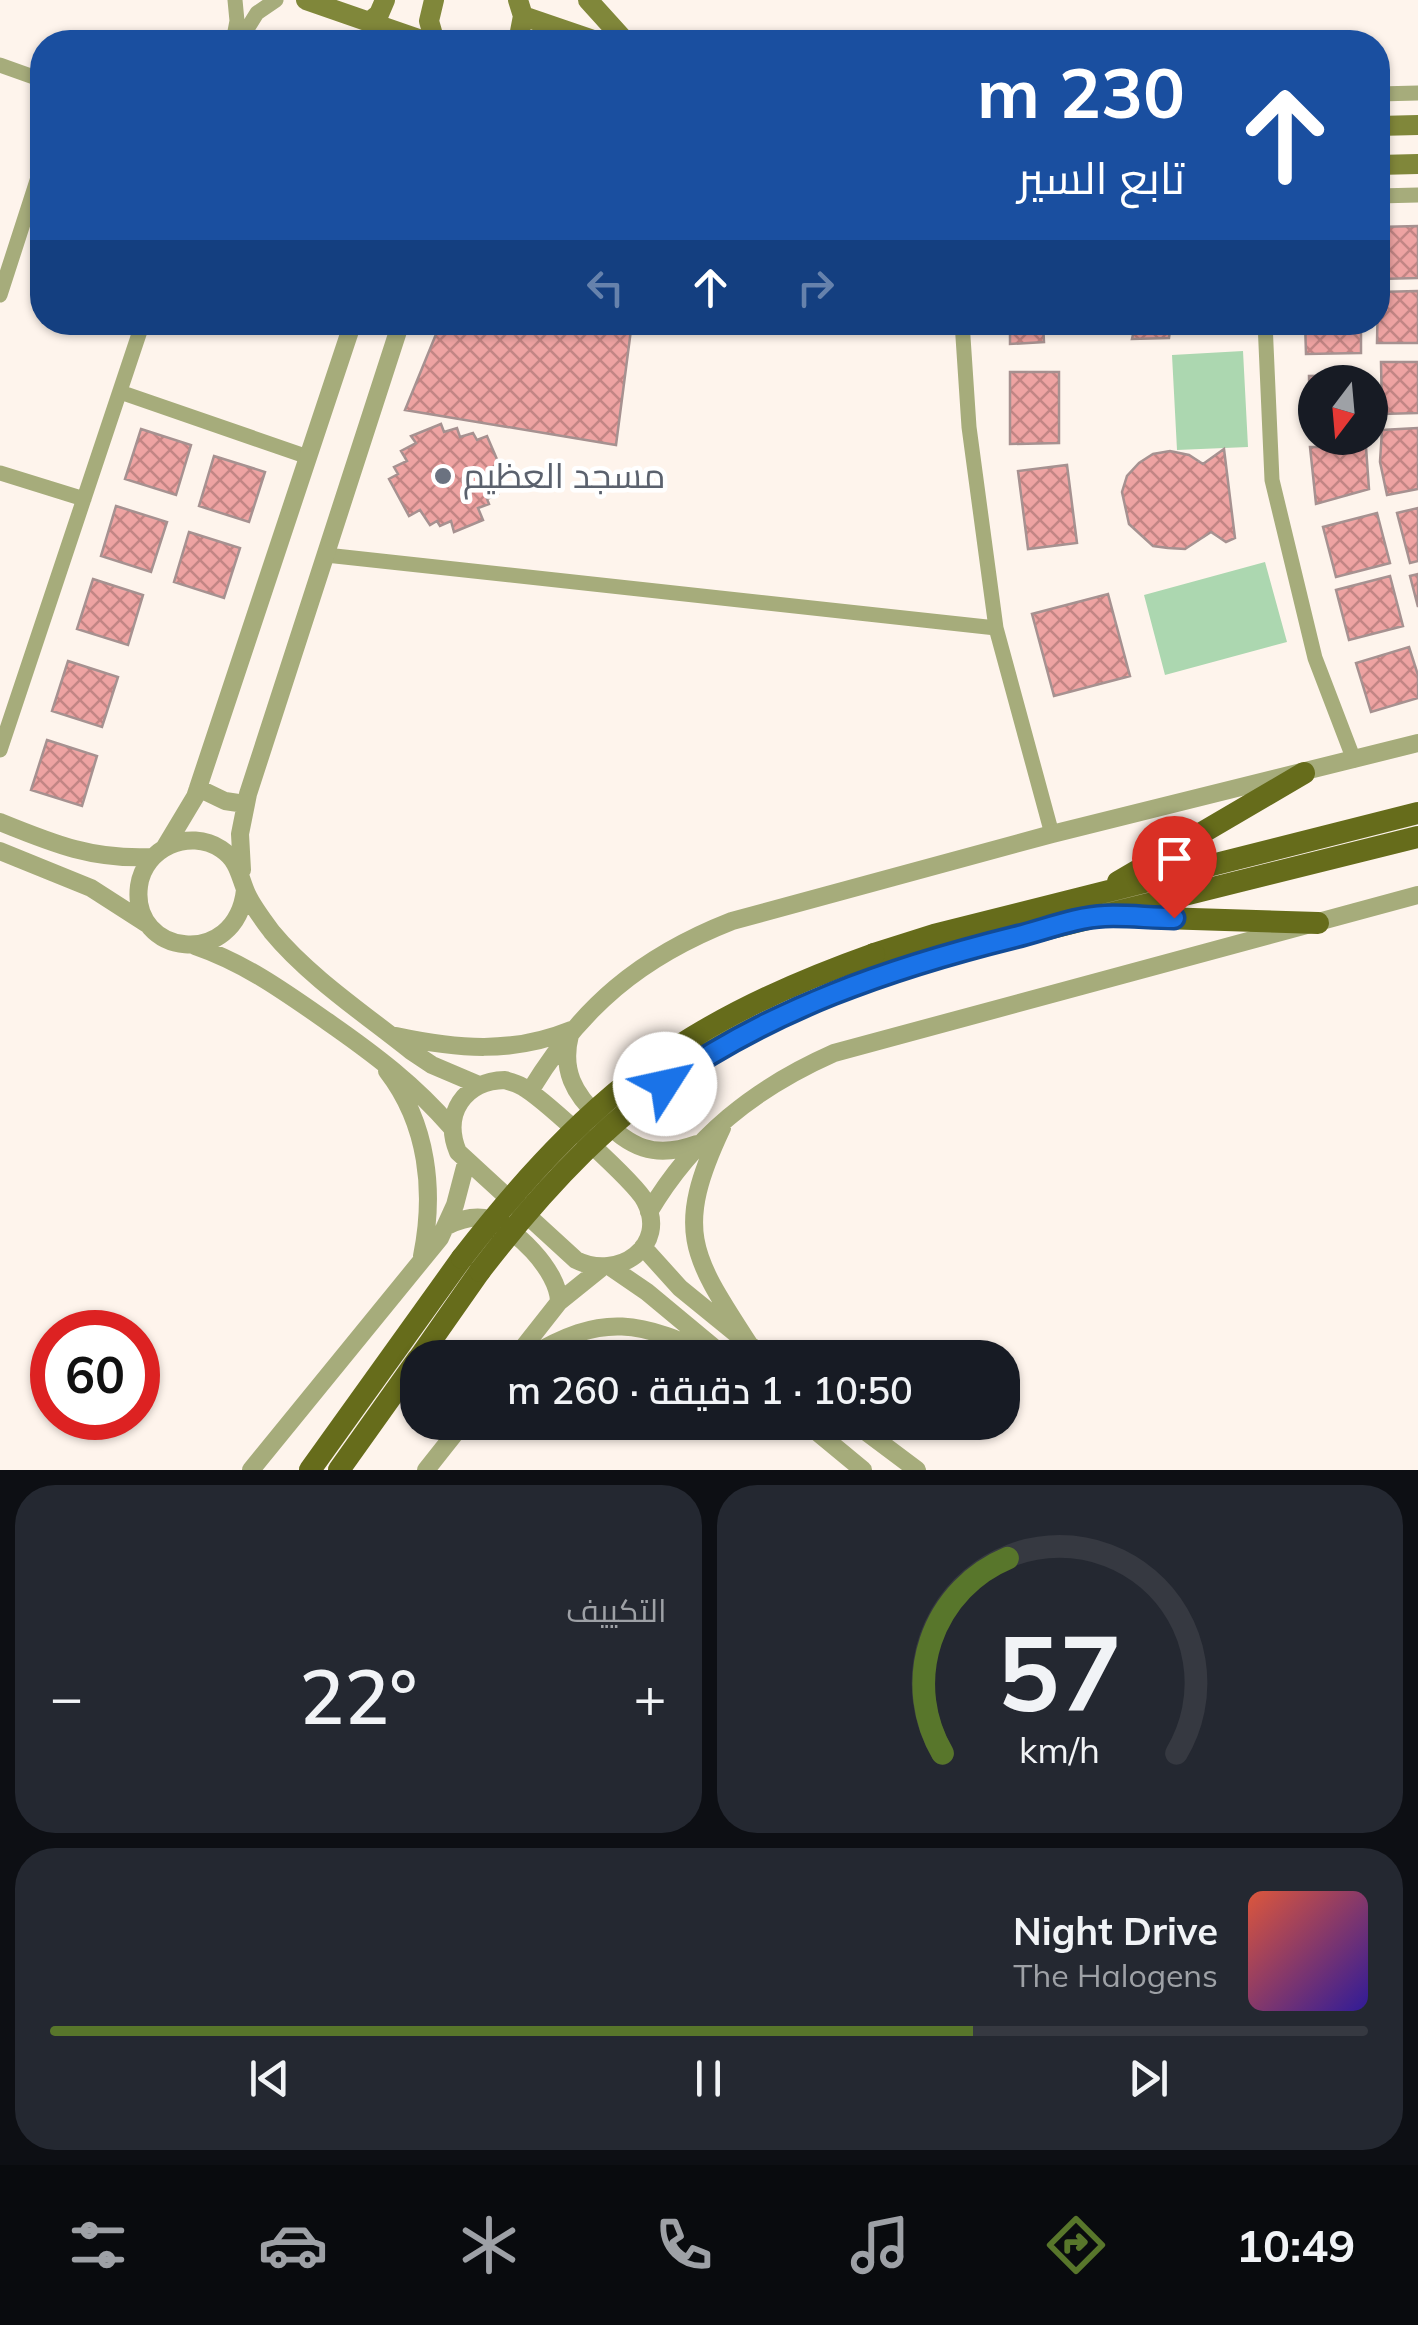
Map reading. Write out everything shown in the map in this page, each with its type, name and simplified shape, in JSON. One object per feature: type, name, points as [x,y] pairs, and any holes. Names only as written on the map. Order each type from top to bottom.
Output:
[{"type":"main road","points":[[306,0],[392,30]]},
{"type":"main road","points":[[369,22],[379,14],[385,0]]},
{"type":"main road","points":[[431,30],[434,0]]},
{"type":"main road","points":[[588,0],[615,30]]},
{"type":"main road","points":[[522,7],[573,30]]},
{"type":"main road","points":[[1390,125],[1418,124]]},
{"type":"main road","points":[[1390,165],[1418,164]]},
{"type":"main road","points":[[1098,906],[1304,772]]},
{"type":"main road","points":[[1098,906],[1418,813]]},
{"type":"main road","points":[[428,1340],[495,1216],[555,1150],[649,1068],[691,1038],[738,1012],[876,964],[934,934],[1098,906],[1418,837]]},
{"type":"main road","points":[[1098,906],[1318,923]]},
{"type":"main road","points":[[310,1470],[471,1264]]},
{"type":"main road","points":[[339,1470],[400,1384]]},
{"type":"street","points":[[235,0],[237,30]]},
{"type":"street","points":[[245,30],[257,14],[276,0]]},
{"type":"street","points":[[0,66],[30,76]]},
{"type":"street","points":[[1390,94],[1418,93]]},
{"type":"street","points":[[1390,196],[1418,195]]},
{"type":"street","points":[[0,295],[30,202]]},
{"type":"street","points":[[0,750],[140,335]]},
{"type":"street","points":[[152,928],[139,900],[139,885],[187,815],[198,788],[349,335]]},
{"type":"street","points":[[194,946],[225,934],[244,907],[240,834],[245,804],[397,335]]},
{"type":"street","points":[[963,335],[980,527],[996,628],[1052,834]]},
{"type":"street","points":[[1266,335],[1272,480],[1314,658],[1354,760]]},
{"type":"street","points":[[120,392],[308,457]]},
{"type":"street","points":[[0,473],[84,499]]},
{"type":"street","points":[[326,555],[996,628]]},
{"type":"street","points":[[530,1091],[572,1030],[628,976],[696,935],[732,920],[1052,834],[1418,743]]},
{"type":"street","points":[[198,788],[226,801],[245,804]]},
{"type":"street","points":[[0,822],[71,850],[99,856],[158,852],[179,841],[210,843],[235,861],[270,930],[391,1035],[432,1065],[479,1084],[505,1080],[530,1091],[637,1190],[649,1212],[648,1236],[642,1248],[624,1264],[606,1268],[560,1302],[529,1340]]},
{"type":"street","points":[[0,852],[91,888],[164,938],[194,946],[260,974],[375,1055],[416,1088],[451,1127]]},
{"type":"street","points":[[91,888],[100,870],[99,856]]},
{"type":"street","points":[[649,1212],[697,1144],[727,1116],[784,1077],[834,1054],[1418,896]]},
{"type":"street","points":[[391,1035],[444,1046],[496,1048],[548,1039],[572,1030]]},
{"type":"street","points":[[572,1030],[566,1058],[572,1085],[623,1139],[646,1150],[672,1152],[697,1144]]},
{"type":"street","points":[[375,1055],[409,1108],[427,1168],[427,1231],[421,1262]]},
{"type":"street","points":[[479,1084],[459,1102],[451,1127],[452,1140],[466,1163],[576,1260],[606,1268],[647,1292],[704,1340]]},
{"type":"street","points":[[727,1116],[698,1184],[693,1228],[704,1272],[751,1340]]},
{"type":"street","points":[[251,1470],[447,1226],[466,1163]]},
{"type":"street","points":[[447,1226],[484,1218],[506,1230],[552,1273],[560,1302]]},
{"type":"street","points":[[642,1248],[680,1288],[744,1340]]},
{"type":"street","points":[[559,1340],[570,1334],[612,1326],[654,1330],[677,1340]]},
{"type":"street","points":[[426,1470],[450,1440]]},
{"type":"street","points":[[827,1440],[863,1470]]},
{"type":"street","points":[[877,1440],[917,1470]]},
{"type":"green space","points":[[1243,351],[1248,447],[1177,450],[1172,355]]},
{"type":"green space","points":[[1265,562],[1287,642],[1165,675],[1144,595]]},
{"type":"building","points":[[1418,226],[1418,278],[1390,279],[1390,227]]},
{"type":"building","points":[[1418,291],[1418,343],[1377,343],[1377,335],[1390,335],[1390,292]]},
{"type":"building","points":[[436,335],[630,335],[616,445],[405,410]]},
{"type":"building","points":[[1010,335],[1044,335],[1044,342],[1010,344]]},
{"type":"building","points":[[1133,335],[1169,335],[1169,338],[1132,339]]},
{"type":"building","points":[[1305,335],[1361,335],[1361,353],[1306,354]]},
{"type":"building","points":[[1418,362],[1418,413],[1388,414],[1388,365],[1381,365]]},
{"type":"building","points":[[1010,372],[1059,372],[1059,443],[1010,444]]},
{"type":"building","name":"مسجد العظيم","points":[[441,424],[444,432],[457,428],[460,437],[473,433],[477,440],[487,436],[499,464],[489,469],[498,494],[487,499],[489,504],[478,508],[483,520],[454,532],[451,521],[430,525],[420,510],[409,516],[389,479],[398,474],[394,467],[407,461],[401,451],[416,443],[411,436]]},
{"type":"building","points":[[1418,428],[1418,489],[1387,495],[1380,462],[1380,455],[1388,455],[1388,430]]},
{"type":"building","points":[[141,429],[191,445],[176,495],[125,479]]},
{"type":"building","points":[[1224,449],[1235,538],[1226,542],[1211,532],[1185,549],[1168,548],[1153,546],[1129,524],[1122,492],[1127,476],[1139,463],[1153,454],[1170,451],[1189,455],[1203,464]]},
{"type":"building","points":[[1311,455],[1367,455],[1369,489],[1316,504]]},
{"type":"building","points":[[214,456],[265,472],[249,522],[199,506]]},
{"type":"building","points":[[1067,465],[1077,543],[1028,549],[1018,471]]},
{"type":"building","points":[[116,506],[167,522],[151,572],[101,556]]},
{"type":"building","points":[[1418,508],[1418,561],[1410,563],[1397,513]]},
{"type":"building","points":[[1377,513],[1390,563],[1336,577],[1323,527]]},
{"type":"building","points":[[189,532],[240,548],[224,598],[174,582]]},
{"type":"building","points":[[1418,574],[1418,607],[1410,576]]},
{"type":"building","points":[[1390,576],[1403,626],[1349,640],[1336,590]]},
{"type":"building","points":[[93,579],[143,595],[128,645],[77,629]]},
{"type":"building","points":[[1108,594],[1130,676],[1054,696],[1032,614]]},
{"type":"building","points":[[1409,647],[1418,675],[1418,698],[1371,712],[1356,663]]},
{"type":"building","points":[[68,661],[118,677],[102,727],[52,711]]},
{"type":"building","points":[[47,740],[97,756],[82,806],[31,790]]},
{"type":"place","name":"مسجد العظيم","points":[[443,476]]},
{"type":"route","points":[[665,1084],[750,1030],[878,975],[943,954],[1102,916],[1174,918]]}]
